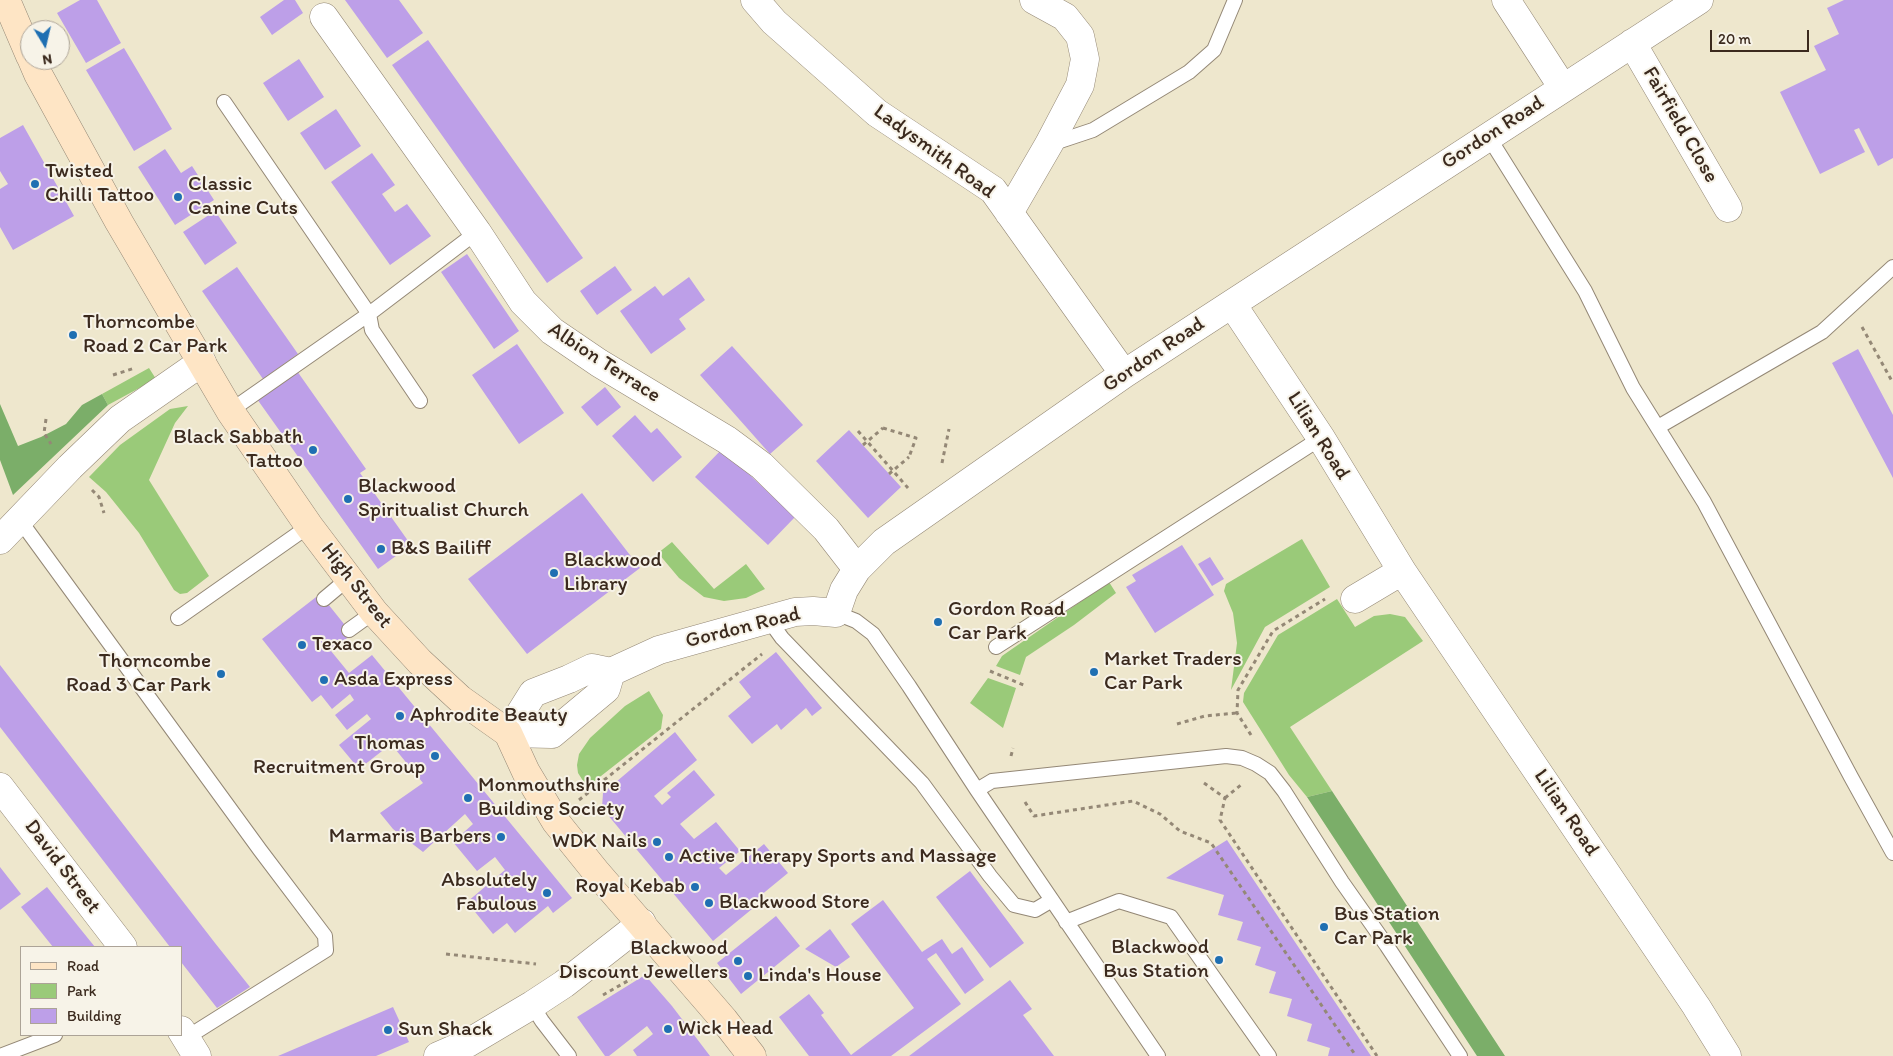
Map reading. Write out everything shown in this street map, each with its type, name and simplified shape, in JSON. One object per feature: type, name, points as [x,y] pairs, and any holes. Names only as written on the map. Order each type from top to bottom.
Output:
[{"type":"main road","points":[[6,0],[20,33]]},
{"type":"main road","name":"High Street","points":[[36,70],[124,230],[230,411],[309,526],[374,612],[420,662],[460,699],[508,733],[526,772],[556,822],[752,1056]]},
{"type":"street","name":"Ladysmith Road","points":[[755,0],[774,22],[877,113],[993,190],[1124,374]]},
{"type":"street","points":[[1009,213],[1049,144],[1080,85],[1085,59],[1080,36],[1065,17],[1034,0]]},
{"type":"street","points":[[1506,0],[1563,88]]},
{"type":"street","name":"Gordon Road","points":[[508,733],[533,694],[592,668],[611,672],[659,650],[776,629],[795,612],[836,613],[844,590],[858,569],[884,542],[1124,374],[1699,0]]},
{"type":"street","name":"Albion Terrace","points":[[324,17],[477,232],[523,302],[552,331],[599,363],[727,440],[762,466],[826,529],[858,569]]},
{"type":"street","name":"Fairfield Close","points":[[1632,43],[1728,208]]},
{"type":"street","name":"Lilian Road","points":[[1232,304],[1321,438],[1402,571],[1690,998],[1727,1056]]},
{"type":"street","points":[[8,531],[120,419],[202,362]]},
{"type":"street","points":[[1355,599],[1402,571]]},
{"type":"street","points":[[508,733],[552,734],[606,689],[611,672]]},
{"type":"street","name":"David Street","points":[[0,787],[122,946]]},
{"type":"street","points":[[438,1056],[468,1043],[532,1005],[564,984],[642,923]]},
{"type":"lane","points":[[1049,144],[1093,130],[1189,72],[1214,50],[1235,0]]},
{"type":"lane","points":[[224,102],[369,314],[372,330],[420,401]]},
{"type":"lane","points":[[1488,136],[1585,291],[1633,388],[1704,502],[1893,853]]},
{"type":"lane","points":[[230,411],[369,314],[477,232]]},
{"type":"lane","points":[[1658,427],[1822,332],[1893,267]]},
{"type":"lane","points":[[996,647],[1321,438]]},
{"type":"lane","points":[[178,618],[309,526]]},
{"type":"lane","points":[[8,531],[27,530],[260,850],[325,936],[326,950],[188,1041]]},
{"type":"lane","points":[[324,599],[349,578]]},
{"type":"lane","points":[[349,630],[374,612]]},
{"type":"lane","points":[[836,613],[856,621],[873,634],[1158,1056]]},
{"type":"lane","points":[[776,629],[922,783],[990,876],[1014,905],[1035,910],[1052,900]]},
{"type":"lane","points":[[977,790],[992,780],[1226,756],[1242,758],[1256,764],[1270,773],[1284,791],[1342,882],[1460,1056]]},
{"type":"lane","points":[[1066,922],[1119,901],[1171,917],[1268,1056]]},
{"type":"lane","points":[[532,1005],[568,1056]]},
{"type":"lane","points":[[0,1056],[52,1036]]},
{"type":"path","points":[[1851,307],[1893,384]]},
{"type":"path","points":[[113,375],[140,365]]},
{"type":"path","points":[[44,433],[46,419]]},
{"type":"path","points":[[863,445],[883,428],[916,438],[909,457],[889,474]]},
{"type":"path","points":[[941,468],[949,429]]},
{"type":"path","points":[[858,431],[908,488]]},
{"type":"path","points":[[100,497],[104,513]]},
{"type":"path","points":[[1252,736],[1237,713],[1238,690],[1273,631],[1337,592],[1355,599]]},
{"type":"path","points":[[579,800],[776,629]]},
{"type":"path","points":[[992,672],[1026,686]]},
{"type":"path","points":[[1177,724],[1206,716],[1237,713]]},
{"type":"path","points":[[1198,760],[1200,780],[1225,798]]},
{"type":"path","points":[[1243,783],[1225,798],[1220,820],[1377,1056]]},
{"type":"path","points":[[1020,794],[1034,816],[1133,801],[1160,814],[1180,831],[1211,843],[1356,1056]]},
{"type":"path","points":[[446,954],[549,966],[564,984]]},
{"type":"green space","points":[[149,368],[156,379],[108,405],[102,394]]},
{"type":"green space","points":[[102,394],[108,405],[13,495],[0,460],[0,404],[18,446],[66,424],[82,405]]},
{"type":"green space","points":[[188,406],[175,423],[149,480],[209,576],[187,593],[180,594],[174,590],[139,533],[106,492],[89,477],[120,445],[170,409]]},
{"type":"green space","points":[[1302,539],[1330,587],[1265,627],[1231,690],[1237,643],[1233,613],[1224,591],[1226,584]]},
{"type":"green space","points":[[672,542],[714,589],[746,564],[765,589],[746,598],[724,601],[704,597],[679,578],[658,553]]},
{"type":"green space","points":[[1109,582],[1116,593],[1074,625],[1026,657],[1020,675],[996,666],[1002,656]]},
{"type":"green space","points":[[1337,599],[1355,627],[1374,616],[1390,614],[1405,617],[1423,641],[1290,727],[1332,791],[1307,797],[1289,775],[1243,702],[1244,693],[1278,635]]},
{"type":"green space","points":[[988,678],[1016,688],[1003,728],[970,703]]},
{"type":"green space","points":[[649,691],[663,715],[661,729],[587,787],[578,773],[579,754],[590,738],[625,706]]},
{"type":"green space","points":[[1332,791],[1505,1056],[1477,1056],[1307,797]]},
{"type":"building","points":[[80,0],[97,0],[121,43],[86,63],[70,35],[70,20],[61,20],[57,13]]},
{"type":"building","points":[[284,0],[295,0],[303,13],[272,35],[260,17]]},
{"type":"building","points":[[345,0],[399,0],[423,33],[387,58]]},
{"type":"building","points":[[1844,0],[1893,0],[1893,158],[1878,166],[1859,128],[1854,130],[1865,152],[1820,174],[1780,92],[1826,70],[1814,46],[1839,34],[1827,8]]},
{"type":"building","points":[[428,40],[583,258],[547,283],[392,65]]},
{"type":"building","points":[[124,48],[172,129],[134,151],[86,70]]},
{"type":"building","points":[[299,59],[324,97],[288,121],[263,83]]},
{"type":"building","points":[[336,109],[361,146],[325,170],[300,133]]},
{"type":"building","points":[[23,125],[74,216],[13,250],[0,227],[0,189],[8,184],[0,171],[0,138]]},
{"type":"building","points":[[165,149],[181,173],[192,166],[214,200],[175,225],[138,167]]},
{"type":"building","points":[[372,153],[395,185],[382,194],[395,212],[407,204],[431,236],[390,265],[331,182]]},
{"type":"building","points":[[215,211],[237,243],[205,265],[183,232]]},
{"type":"building","points":[[467,254],[519,331],[494,349],[441,272]]},
{"type":"building","points":[[615,266],[632,290],[597,315],[580,291]]},
{"type":"building","points":[[237,267],[298,354],[263,379],[202,291]]},
{"type":"building","points":[[689,277],[705,300],[679,319],[686,329],[651,354],[620,311],[655,286],[663,296]]},
{"type":"building","points":[[517,344],[564,413],[519,444],[472,375]]},
{"type":"building","points":[[732,346],[803,425],[770,454],[700,375]]},
{"type":"building","points":[[1858,349],[1893,415],[1893,478],[1832,363]]},
{"type":"building","points":[[297,371],[366,469],[360,473],[411,545],[378,569],[257,399]]},
{"type":"building","points":[[605,387],[621,407],[597,426],[581,407]]},
{"type":"building","points":[[635,415],[651,433],[657,428],[682,457],[653,482],[612,436]]},
{"type":"building","points":[[849,430],[901,487],[868,518],[816,461]]},
{"type":"building","points":[[722,449],[795,517],[768,545],[695,477]]},
{"type":"building","name":"Blackwood Library","points":[[582,493],[640,568],[527,654],[468,579]]},
{"type":"building","points":[[1182,545],[1214,595],[1155,633],[1126,587],[1136,581],[1132,575]]},
{"type":"building","points":[[1210,557],[1224,579],[1212,586],[1198,564]]},
{"type":"building","points":[[320,594],[352,634],[331,651],[349,673],[372,655],[572,898],[553,913],[548,906],[515,933],[507,923],[493,934],[467,902],[505,870],[495,857],[477,871],[453,842],[473,824],[465,814],[423,852],[393,829],[380,813],[423,783],[391,744],[359,769],[339,745],[371,719],[367,714],[347,730],[335,715],[354,700],[350,694],[332,709],[321,695],[312,702],[262,639]]},
{"type":"building","points":[[776,652],[822,708],[812,716],[806,708],[781,730],[777,724],[752,744],[728,716],[751,697],[739,682]]},
{"type":"building","points":[[0,665],[250,987],[217,1008],[182,963],[182,946],[169,946],[0,727]]},
{"type":"building","points":[[675,732],[697,760],[654,796],[662,805],[671,797],[667,793],[694,770],[715,795],[680,824],[694,839],[716,822],[740,851],[719,868],[726,875],[764,844],[788,873],[749,905],[752,909],[713,941],[602,808],[603,793]]},
{"type":"building","points":[[1227,840],[1371,1056],[1328,1056],[1330,1048],[1307,1041],[1312,1024],[1287,1016],[1292,999],[1269,993],[1276,972],[1255,965],[1261,947],[1237,940],[1243,922],[1218,915],[1224,895],[1166,878]]},
{"type":"building","points":[[0,867],[21,894],[0,910]]},
{"type":"building","points":[[970,871],[1024,943],[990,968],[936,897]]},
{"type":"building","points":[[47,887],[94,946],[52,946],[21,907]]},
{"type":"building","points":[[883,900],[922,952],[942,939],[952,954],[962,947],[984,980],[965,994],[936,953],[927,959],[961,1004],[891,1056],[809,1056],[779,1017],[809,994],[824,1013],[821,1015],[851,1055],[914,1008],[851,924]]},
{"type":"building","points":[[776,916],[800,946],[741,994],[717,963]]},
{"type":"building","points":[[830,929],[850,957],[836,967],[805,949]]},
{"type":"building","points":[[645,975],[672,1006],[710,1056],[637,1056],[633,1050],[653,1034],[647,1026],[609,1056],[605,1056],[577,1017]]},
{"type":"building","points":[[1010,980],[1032,1009],[1023,1015],[1054,1056],[909,1056]]},
{"type":"building","points":[[393,1007],[409,1042],[376,1056],[278,1056]]},
{"type":"place","name":"Twisted Chilli Tattoo","points":[[35,184]]},
{"type":"place","name":"Classic Canine Cuts","points":[[178,197]]},
{"type":"place","name":"Thorncombe Road 2 Car Park","points":[[73,335]]},
{"type":"place","name":"Black Sabbath Tattoo","points":[[313,450]]},
{"type":"place","name":"Blackwood Spiritualist Church","points":[[348,499]]},
{"type":"place","name":"B&S Bailiff","points":[[381,549]]},
{"type":"place","name":"Blackwood Library","points":[[554,573]]},
{"type":"place","name":"Gordon Road Car Park","points":[[938,622]]},
{"type":"place","name":"Texaco","points":[[302,645]]},
{"type":"place","name":"Market Traders Car Park","points":[[1094,672]]},
{"type":"place","name":"Thorncombe Road 3 Car Park","points":[[221,674]]},
{"type":"place","name":"Asda Express","points":[[324,680]]},
{"type":"place","name":"Aphrodite Beauty","points":[[400,716]]},
{"type":"place","name":"Thomas Recruitment Group","points":[[435,756]]},
{"type":"place","name":"Monmouthshire Building Society","points":[[468,798]]},
{"type":"place","name":"Marmaris Barbers","points":[[501,837]]},
{"type":"place","name":"WDK Nails","points":[[657,842]]},
{"type":"place","name":"Active Therapy Sports and Massage","points":[[669,857]]},
{"type":"place","name":"Royal Kebab","points":[[695,887]]},
{"type":"place","name":"Absolutely Fabulous","points":[[547,893]]},
{"type":"place","name":"Blackwood Store","points":[[709,903]]},
{"type":"place","name":"Bus Station Car Park","points":[[1324,927]]},
{"type":"place","name":"Blackwood Bus Station","points":[[1219,960]]},
{"type":"place","name":"Blackwood Discount Jewellers","points":[[738,961]]},
{"type":"place","name":"Linda's House","points":[[748,976]]},
{"type":"place","name":"Wick Head","points":[[668,1029]]},
{"type":"place","name":"Sun Shack","points":[[388,1030]]}]
